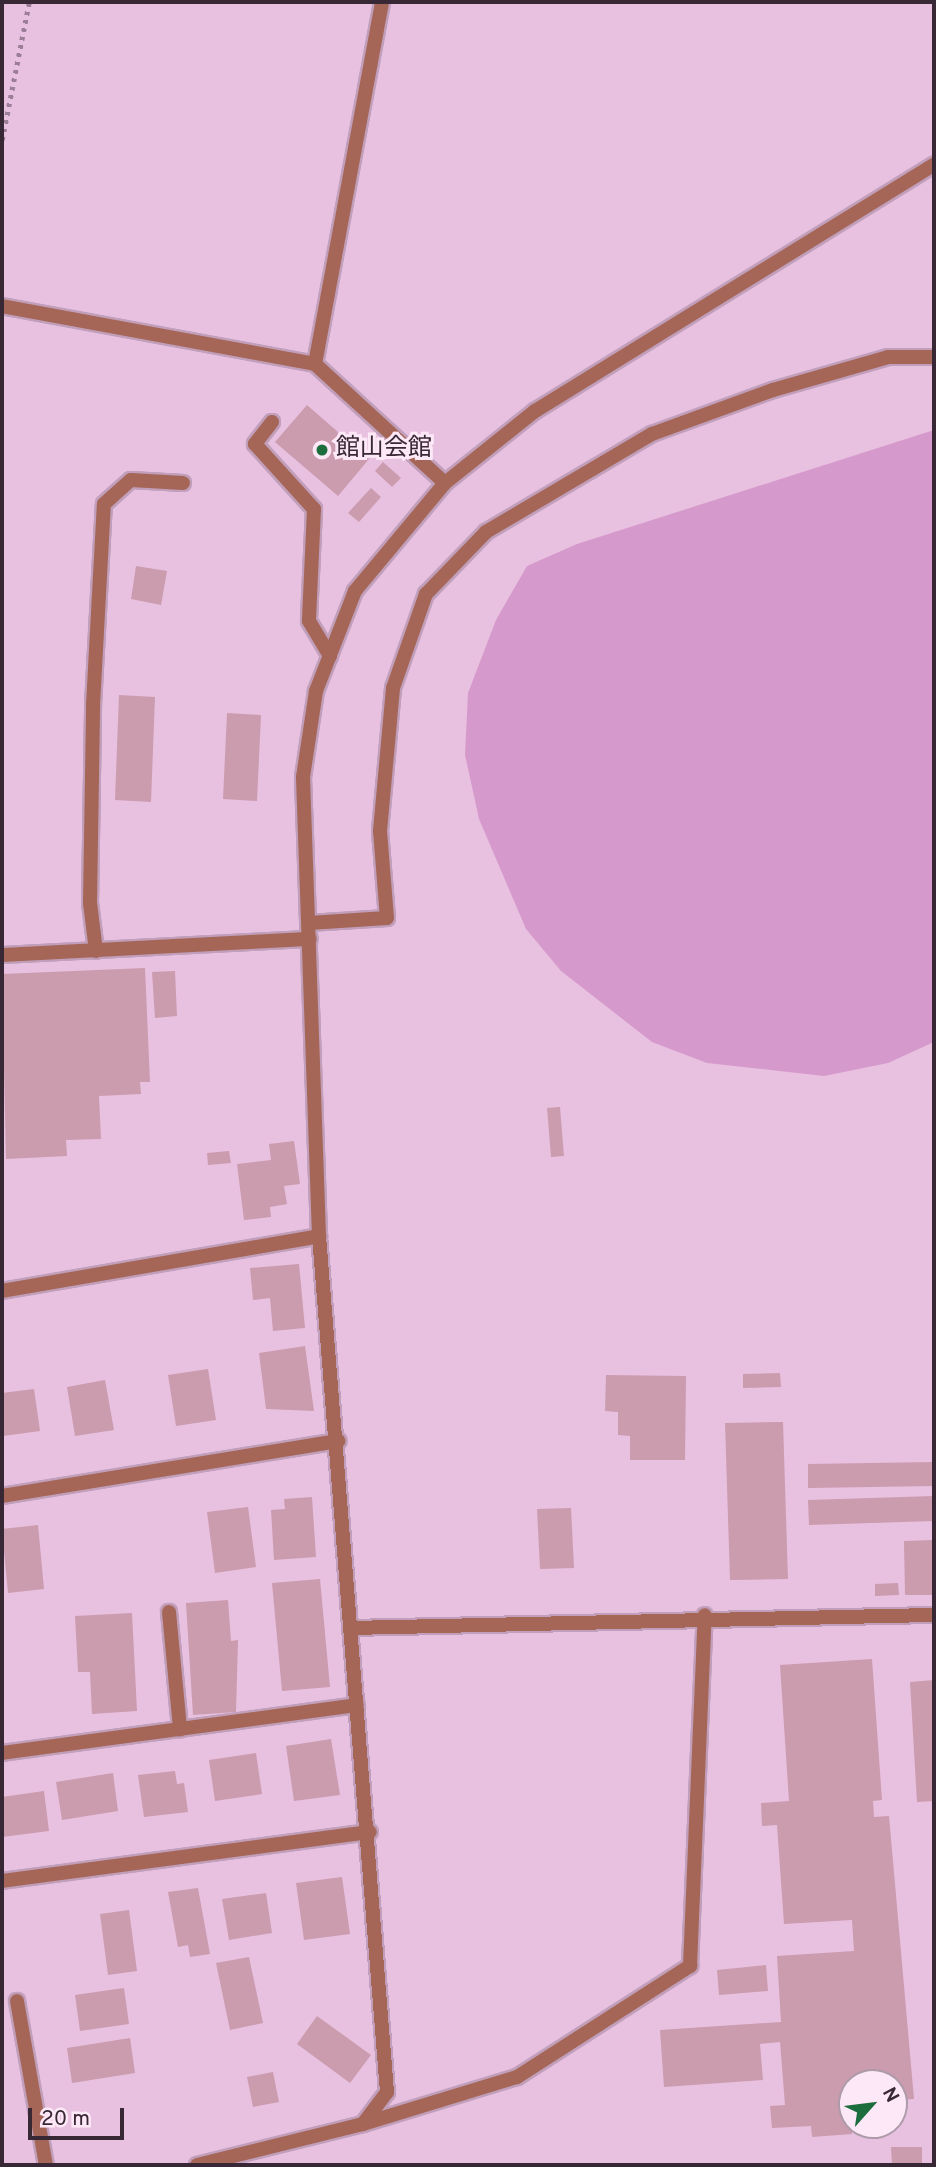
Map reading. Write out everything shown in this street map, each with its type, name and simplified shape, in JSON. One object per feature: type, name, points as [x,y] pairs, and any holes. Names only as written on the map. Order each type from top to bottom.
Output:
[{"type":"street","points":[[315,364],[382,2]]},
{"type":"street","points":[[363,2124],[387,2092],[370,1832],[350,1628],[339,1441],[319,1236],[303,777],[316,691],[355,591],[445,483],[535,411],[934,165]]},
{"type":"street","points":[[2,306],[315,364],[445,483]]},
{"type":"street","points":[[310,923],[387,918],[380,831],[393,688],[426,594],[485,533],[652,434],[773,390],[888,358],[934,358]]},
{"type":"street","points":[[272,422],[256,444],[314,509],[309,621],[330,656]]},
{"type":"street","points":[[96,951],[90,903],[93,705],[104,504],[131,480],[183,483]]},
{"type":"street","points":[[2,955],[310,939]]},
{"type":"street","points":[[2,1291],[319,1236]]},
{"type":"street","points":[[2,1496],[339,1441]]},
{"type":"street","points":[[169,1612],[180,1729]]},
{"type":"street","points":[[350,1628],[705,1615],[934,1615]]},
{"type":"street","points":[[197,2165],[363,2124],[517,2077],[690,1966],[705,1615]]},
{"type":"street","points":[[2,1753],[357,1705]]},
{"type":"street","points":[[2,1881],[370,1832]]},
{"type":"street","points":[[17,2001],[46,2165]]},
{"type":"path","points":[[2,140],[29,2]]},
{"type":"shaded area","points":[[934,430],[934,1042],[888,1063],[824,1076],[707,1063],[652,1042],[561,971],[526,929],[479,819],[465,755],[468,693],[496,620],[527,566],[577,544]]},
{"type":"building","name":"館山会館","points":[[307,405],[369,459],[338,496],[275,442]]},
{"type":"building","points":[[383,462],[401,478],[392,487],[375,471]]},
{"type":"building","points":[[371,488],[381,497],[359,522],[348,513]]},
{"type":"building","points":[[136,566],[167,571],[161,605],[131,599]]},
{"type":"building","points":[[119,695],[155,697],[151,802],[115,800]]},
{"type":"building","points":[[227,713],[261,715],[257,801],[223,799]]},
{"type":"building","points":[[145,968],[150,1082],[140,1082],[141,1094],[99,1096],[101,1139],[66,1140],[67,1156],[6,1159],[2,974]]},
{"type":"building","points":[[175,971],[177,1016],[155,1018],[152,972]]},
{"type":"building","points":[[560,1107],[564,1156],[551,1157],[547,1108]]},
{"type":"building","points":[[294,1141],[300,1184],[284,1186],[287,1204],[270,1207],[271,1217],[244,1220],[237,1164],[271,1160],[269,1144]]},
{"type":"building","points":[[229,1151],[231,1163],[208,1165],[207,1153]]},
{"type":"building","points":[[299,1264],[305,1328],[273,1331],[270,1298],[253,1300],[250,1268]]},
{"type":"building","points":[[305,1346],[314,1411],[266,1409],[259,1353]]},
{"type":"building","points":[[208,1369],[216,1420],[176,1426],[168,1375]]},
{"type":"building","points":[[780,1373],[781,1387],[743,1388],[743,1374]]},
{"type":"building","points":[[606,1375],[686,1376],[685,1460],[630,1460],[630,1436],[618,1435],[618,1412],[605,1411]]},
{"type":"building","points":[[105,1380],[114,1430],[75,1436],[67,1387]]},
{"type":"building","points":[[34,1389],[40,1431],[3,1436],[2,1393]]},
{"type":"building","points":[[783,1422],[788,1579],[730,1580],[725,1423]]},
{"type":"building","points":[[934,1462],[934,1486],[808,1488],[808,1464]]},
{"type":"building","points":[[934,1496],[934,1521],[809,1525],[808,1500]]},
{"type":"building","points":[[312,1497],[316,1557],[274,1560],[271,1510],[285,1509],[284,1499]]},
{"type":"building","points":[[248,1507],[256,1567],[215,1573],[207,1512]]},
{"type":"building","points":[[571,1508],[574,1568],[540,1569],[537,1509]]},
{"type":"building","points":[[38,1525],[44,1589],[8,1593],[2,1529]]},
{"type":"building","points":[[934,1540],[934,1595],[905,1595],[904,1541]]},
{"type":"building","points":[[320,1579],[330,1687],[282,1691],[272,1583]]},
{"type":"building","points":[[898,1583],[899,1595],[875,1596],[875,1584]]},
{"type":"building","points":[[228,1600],[231,1641],[238,1640],[236,1712],[193,1715],[186,1603]]},
{"type":"building","points":[[132,1613],[137,1711],[92,1714],[90,1672],[78,1672],[75,1616]]},
{"type":"building","points":[[872,1659],[882,1800],[873,1801],[874,1817],[889,1816],[914,2099],[908,2099],[908,2069],[838,2069],[838,2135],[812,2137],[811,2126],[772,2128],[770,2106],[785,2105],[780,2042],[760,2044],[763,2080],[664,2087],[660,2030],[781,2022],[777,1956],[854,1951],[852,1920],[784,1924],[777,1825],[762,1826],[761,1803],[789,1801],[780,1665]]},
{"type":"building","points":[[934,1680],[934,1801],[917,1802],[910,1682]]},
{"type":"building","points":[[331,1739],[340,1795],[294,1801],[286,1746]]},
{"type":"building","points":[[256,1753],[262,1794],[215,1801],[209,1760]]},
{"type":"building","points":[[175,1771],[177,1784],[184,1783],[188,1812],[144,1817],[138,1775]]},
{"type":"building","points":[[113,1773],[118,1811],[62,1820],[56,1782]]},
{"type":"building","points":[[44,1791],[49,1831],[2,1837],[2,1797]]},
{"type":"building","points":[[342,1877],[350,1934],[304,1940],[296,1883]]},
{"type":"building","points":[[198,1888],[210,1954],[190,1957],[188,1945],[178,1947],[168,1892]]},
{"type":"building","points":[[266,1893],[272,1933],[229,1940],[222,1899]]},
{"type":"building","points":[[129,1910],[137,1971],[108,1975],[100,1914]]},
{"type":"building","points":[[249,1957],[263,2023],[230,2030],[216,1963]]},
{"type":"building","points":[[766,1965],[768,1991],[719,1995],[717,1970]]},
{"type":"building","points":[[124,1988],[129,2024],[80,2031],[75,1995]]},
{"type":"building","points":[[317,2016],[371,2055],[350,2083],[297,2044]]},
{"type":"building","points":[[130,2038],[135,2073],[72,2083],[67,2048]]},
{"type":"building","points":[[273,2072],[279,2102],[253,2107],[247,2077]]},
{"type":"building","points":[[891,2147],[922,2147],[922,2165],[892,2165]]},
{"type":"place","name":"館山会館","points":[[322,450]]}]
